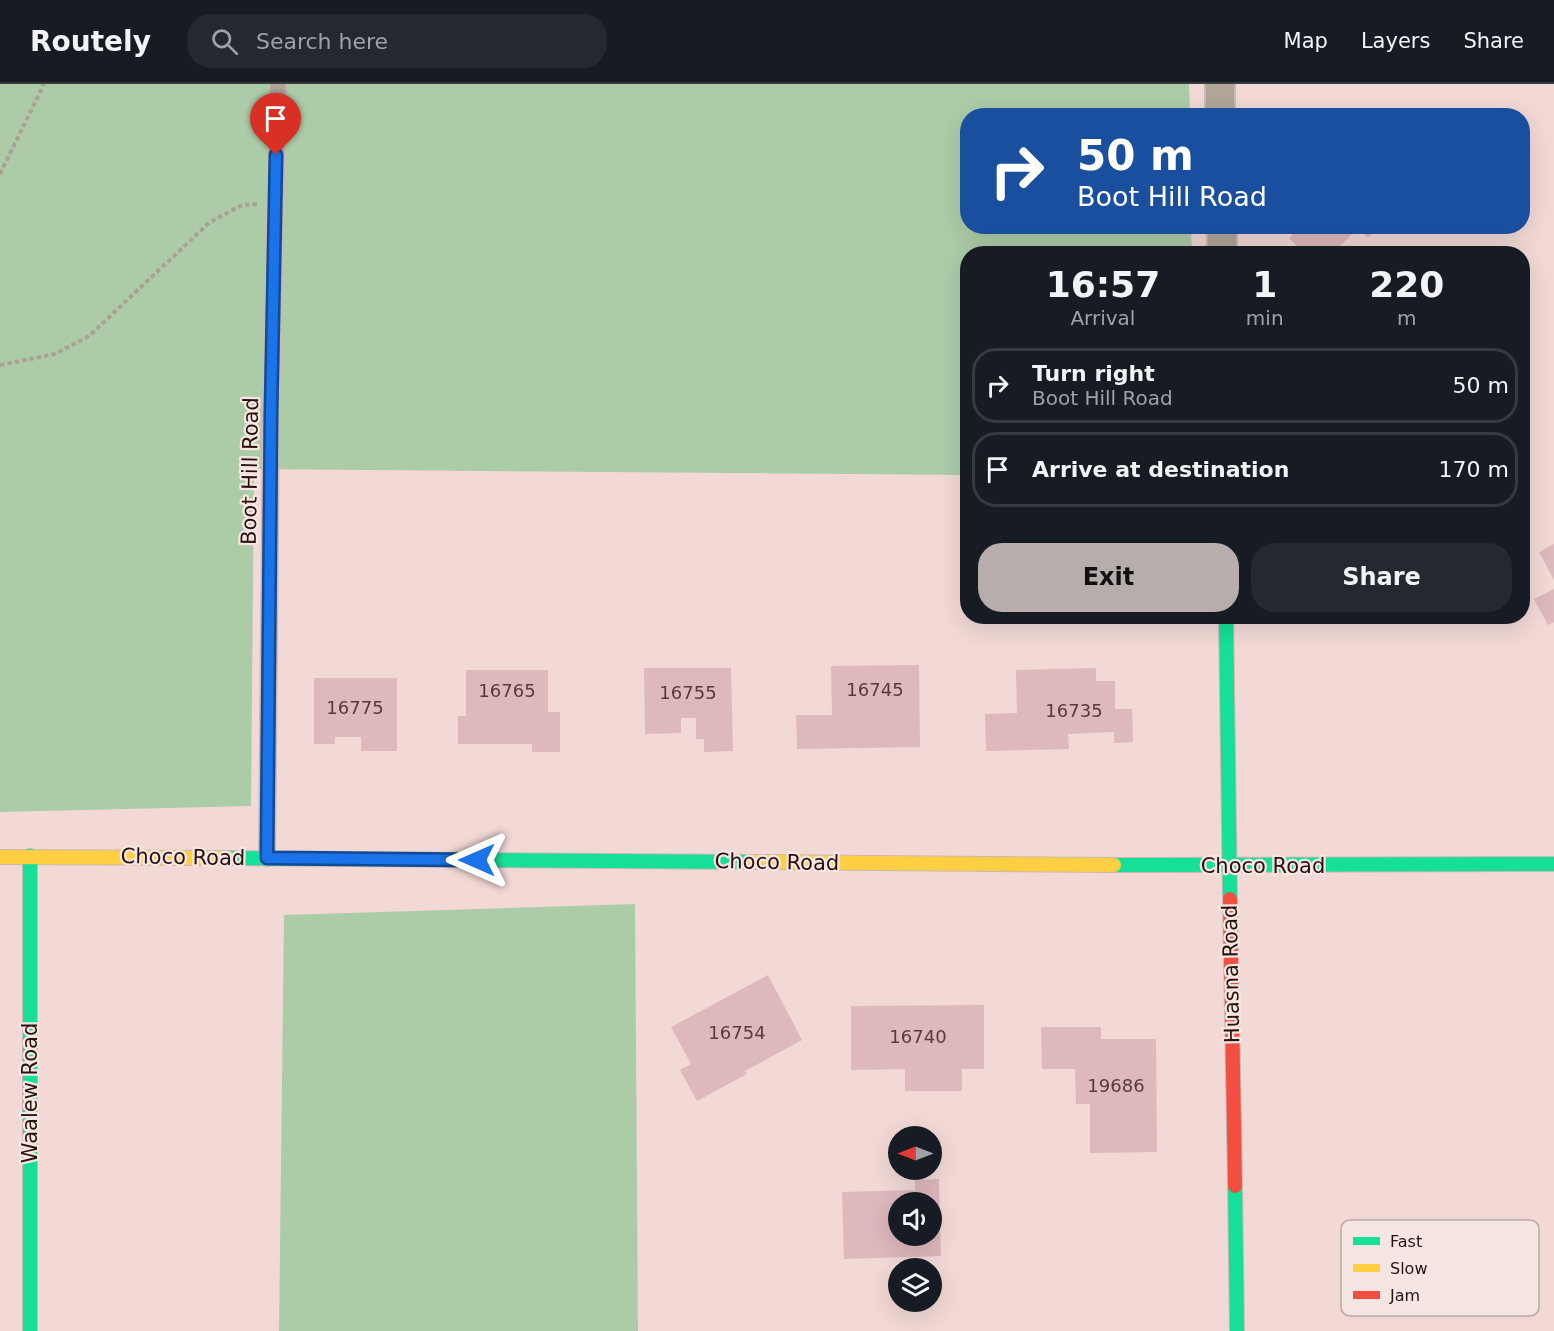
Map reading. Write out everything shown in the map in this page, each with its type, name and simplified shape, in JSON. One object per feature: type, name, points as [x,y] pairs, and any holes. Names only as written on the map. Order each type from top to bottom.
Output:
[{"type":"street","points":[[1220,84],[1220,108]]},
{"type":"street","name":"Huasna Road","points":[[1226,624],[1237,1331]]},
{"type":"street","name":"Waalew Road","points":[[30,856],[30,1331]]},
{"type":"street","name":"Choco Road","points":[[0,857],[1229,866],[1554,864]]},
{"type":"lane","name":"Boot Hill Road","points":[[267,858],[278,84]]},
{"type":"path","points":[[0,174],[44,84]]},
{"type":"path","points":[[0,365],[55,354],[89,336],[210,222],[242,205],[275,202]]},
{"type":"green space","points":[[0,84],[1189,84],[1190,108],[960,108],[960,234],[1191,234],[1192,246],[960,246],[960,475],[254,469],[251,806],[0,812]]},
{"type":"green space","points":[[635,904],[638,1331],[279,1331],[284,915]]},
{"type":"building","points":[[1293,234],[1352,234],[1340,246],[1296,246],[1289,238]]},
{"type":"building","points":[[1554,544],[1554,580],[1539,552]]},
{"type":"building","points":[[1554,589],[1554,622],[1548,625],[1534,599]]},
{"type":"building","points":[[919,665],[920,747],[797,749],[796,715],[832,715],[831,666]]},
{"type":"building","points":[[644,668],[731,668],[733,751],[704,752],[704,739],[696,739],[696,718],[681,718],[681,733],[645,734]]},
{"type":"building","points":[[1096,668],[1096,681],[1115,681],[1115,709],[1132,709],[1133,742],[1114,743],[1114,732],[1068,734],[1069,749],[986,751],[985,714],[1017,713],[1016,670]]},
{"type":"building","points":[[466,670],[548,670],[548,712],[560,712],[560,752],[532,752],[532,744],[458,744],[458,716],[466,716]]},
{"type":"building","points":[[314,678],[397,678],[397,751],[361,751],[361,737],[335,737],[335,744],[314,744]]},
{"type":"building","points":[[768,975],[802,1040],[745,1071],[747,1074],[697,1101],[680,1070],[691,1064],[671,1027]]},
{"type":"building","points":[[984,1005],[984,1069],[962,1069],[962,1091],[905,1091],[905,1069],[851,1070],[851,1006]]},
{"type":"building","points":[[1041,1027],[1101,1027],[1101,1039],[1156,1039],[1157,1152],[1090,1153],[1090,1104],[1076,1104],[1075,1069],[1042,1069]]},
{"type":"building","points":[[915,1180],[939,1180],[939,1192],[888,1192],[888,1246],[941,1246],[941,1256],[844,1259],[842,1192],[915,1190]]},
{"type":"traffic: fast","points":[[1226,624],[1230,899]]},
{"type":"traffic: fast","points":[[30,856],[30,1331]]},
{"type":"traffic: fast","points":[[228,858],[752,862]]},
{"type":"traffic: fast","points":[[1114,865],[1554,864]]},
{"type":"traffic: fast","points":[[1235,1186],[1237,1331]]},
{"type":"traffic: slow","points":[[0,857],[228,858]]},
{"type":"traffic: slow","points":[[752,862],[1114,865]]},
{"type":"traffic: jam","points":[[1230,899],[1235,1186]]},
{"type":"route","points":[[276,155],[267,858],[477,860]]}]
